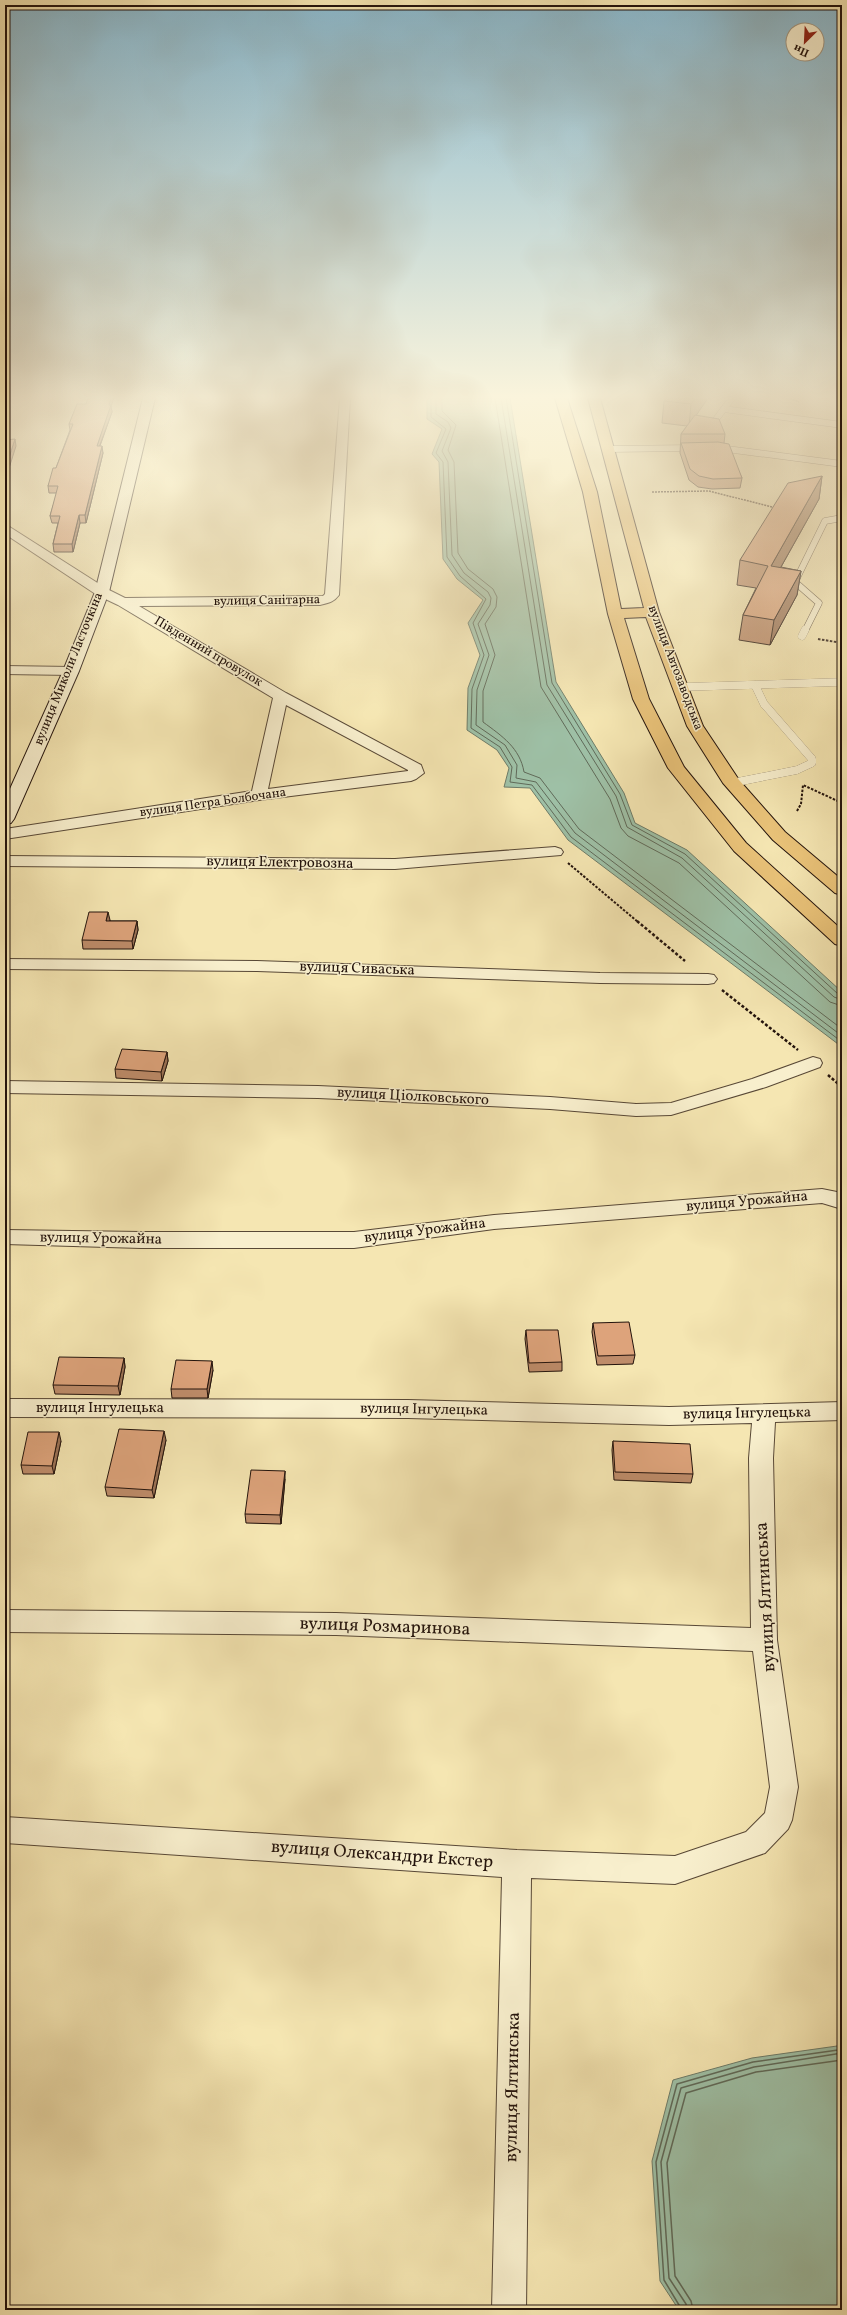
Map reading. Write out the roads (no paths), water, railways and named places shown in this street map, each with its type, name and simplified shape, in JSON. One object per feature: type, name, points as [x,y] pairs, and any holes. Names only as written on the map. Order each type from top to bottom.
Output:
[{"type":"main road","name":"вулиця Автозаводська","points":[[593,506],[615,614],[641,699],[676,768],[740,847],[842,940]]},
{"type":"main road","name":"вулиця Автозаводська","points":[[624,506],[652,612],[695,726],[732,783],[779,836],[842,890]]},
{"type":"main road","points":[[615,614],[652,612]]},
{"type":"street","name":"вулиця Миколи Ласточкіна","points":[[5,819],[71,671],[102,592],[123,506]]},
{"type":"street","name":"вулиця Санітарна","points":[[123,602],[320,601],[328,599],[332,595],[338,506]]},
{"type":"street","name":"Південний провулок","points":[[5,528],[102,592],[123,602],[281,696],[416,768]]},
{"type":"street","points":[[5,670],[71,671]]},
{"type":"street","points":[[259,795],[281,696]]},
{"type":"street","name":"вулиця Петра Болбочана","points":[[5,834],[259,795],[411,776],[416,773],[416,768]]},
{"type":"street","name":"вулиця Електровозна","points":[[5,861],[395,864],[555,852]]},
{"type":"street","name":"вулиця Сиваська","points":[[5,964],[257,966],[600,978],[708,979]]},
{"type":"street","name":"вулиця Ціолковського","points":[[5,1087],[318,1092],[550,1103],[636,1110],[671,1109],[760,1083],[813,1062]]},
{"type":"street","name":"вулиця Урожайна","points":[[5,1237],[141,1240],[354,1240],[479,1224],[814,1196],[835,1198],[842,1202]]},
{"type":"street","name":"вулиця Інгулецька","points":[[5,1408],[408,1409],[669,1416],[842,1412]]},
{"type":"street","name":"вулиця Ялтинська","points":[[755,1842],[778,1820],[784,1787],[764,1640],[761,1458],[764,1413]]},
{"type":"street","name":"вулиця Розмаринова","points":[[5,1621],[336,1624],[764,1640]]},
{"type":"street","name":"вулиця Олександри Екстер","points":[[5,1830],[517,1864],[675,1870],[755,1842]]},
{"type":"street","name":"вулиця Ялтинська","points":[[509,2310],[517,1864]]},
{"type":"lane","points":[[802,636],[819,603],[795,582],[824,521],[842,518]]},
{"type":"lane","points":[[681,687],[833,681],[842,682]]},
{"type":"lane","points":[[732,783],[797,770],[812,763],[812,760],[764,704],[755,685]]},
{"type":"water","points":[[441,506],[527,506],[556,682],[624,793],[635,823],[687,850],[842,992],[842,1047],[568,840],[530,788],[504,787],[509,768],[497,750],[467,730],[468,688],[480,655],[468,623],[483,600],[457,579],[443,559]]},
{"type":"water","points":[[842,2040],[842,2310],[679,2310],[660,2281],[652,2161],[673,2080],[752,2058],[837,2046]]}]
